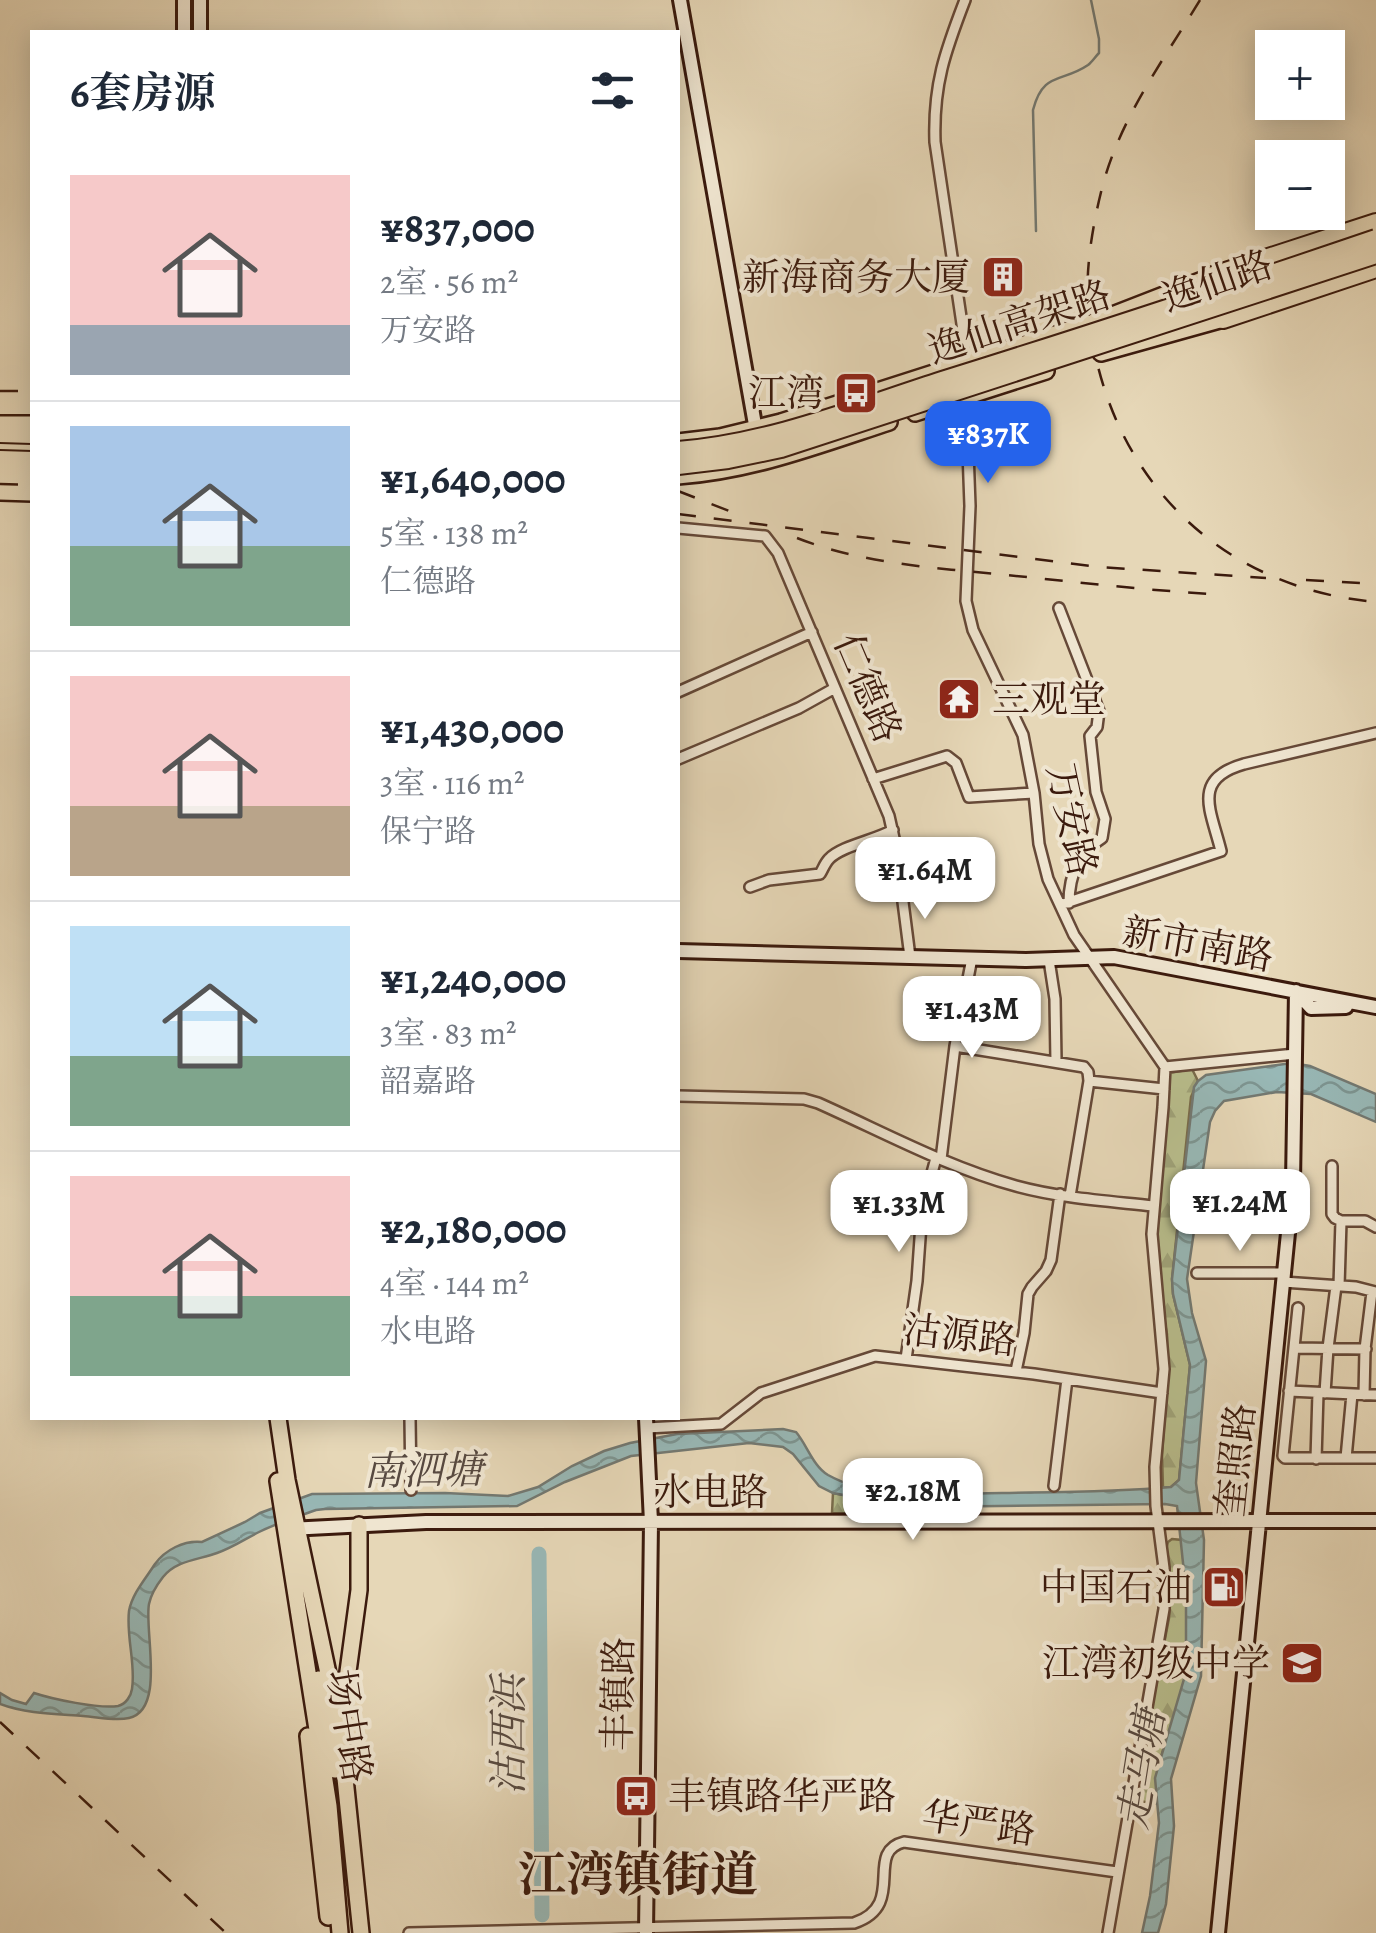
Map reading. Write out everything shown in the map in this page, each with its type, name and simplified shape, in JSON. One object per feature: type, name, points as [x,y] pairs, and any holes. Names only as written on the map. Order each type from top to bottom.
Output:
[{"type":"highway","points":[[1210,276],[1376,226]]},
{"type":"highway","name":"逸仙高架路","points":[[680,451],[779,434],[1376,239]]},
{"type":"highway","points":[[1223,319],[1376,265]]},
{"type":"highway","name":"逸仙高架路","points":[[680,465],[728,460],[781,448],[1376,265]]},
{"type":"highway","points":[[0,438],[30,438]]},
{"type":"highway","points":[[0,460],[30,460]]},
{"type":"highway","points":[[0,477],[30,473]]},
{"type":"main road","points":[[1210,276],[1230,263],[1376,214]]},
{"type":"main road","name":"逸仙路","points":[[680,442],[756,429],[1102,318],[1210,276],[1229,277],[1376,226]]},
{"type":"main road","name":"逸仙路","points":[[680,476],[712,474],[762,463],[1111,349],[1223,319],[1249,317],[1376,265]]},
{"type":"main road","points":[[1102,318],[1097,325],[1097,338],[1104,348],[1111,349]]},
{"type":"main road","points":[[0,424],[30,424]]},
{"type":"main road","points":[[0,470],[30,473]]},
{"type":"main road","points":[[0,492],[30,493]]},
{"type":"main road","name":"场中路","points":[[270,1420],[291,1522],[335,1804],[340,1933]]},
{"type":"main road","name":"场中路","points":[[278,1420],[283,1481]]},
{"type":"main road","name":"场中路","points":[[291,1522],[306,1568],[340,1730],[361,1933]]},
{"type":"main road","name":"场中路","points":[[291,1522],[282,1556],[330,1933]]},
{"type":"main road","points":[[340,1730],[359,1590],[360,1525]]},
{"type":"main road","name":"场中路","points":[[306,1568],[303,1586],[353,1933]]},
{"type":"street","points":[[184,0],[184,30]]},
{"type":"street","points":[[200,0],[200,30]]},
{"type":"street","points":[[680,0],[762,463]]},
{"type":"street","name":"万安路","points":[[964,0],[940,70],[934,120],[966,363],[968,615],[1023,735],[1044,866],[1064,904],[1074,935],[1165,1067]]},
{"type":"street","name":"仁德路","points":[[680,528],[766,536],[778,553],[893,830],[910,957]]},
{"type":"street","points":[[1059,608],[1099,711],[1097,728],[1090,736],[1096,792],[1105,819],[1102,838],[1075,866],[1064,904]]},
{"type":"street","points":[[680,691],[812,632]]},
{"type":"street","points":[[680,758],[799,708],[835,688]]},
{"type":"street","points":[[1064,904],[1221,851],[1208,793],[1220,774],[1244,764],[1376,733]]},
{"type":"street","points":[[874,780],[946,756],[956,763],[969,797],[1034,793]]},
{"type":"street","points":[[750,887],[768,880],[820,874],[831,856],[893,830]]},
{"type":"street","name":"新市南路","points":[[680,951],[1049,960],[1114,957],[1376,1007]]},
{"type":"street","points":[[906,1360],[922,1210],[938,1158],[972,958]]},
{"type":"street","points":[[1049,960],[1055,999],[1056,1061]]},
{"type":"street","name":"奎照路","points":[[1218,1933],[1293,1182],[1296,992]]},
{"type":"street","points":[[955,1046],[1084,1066],[1088,1072],[1050,1260],[1028,1294],[1016,1372]]},
{"type":"street","points":[[1108,1933],[1164,1609],[1155,1482],[1164,1369],[1152,1250],[1165,1067],[1295,1058]]},
{"type":"street","points":[[1089,1081],[1164,1089]]},
{"type":"street","points":[[680,1096],[804,1099],[938,1158],[1018,1187],[1153,1206]]},
{"type":"street","points":[[1332,1166],[1332,1214],[1341,1221],[1366,1221],[1376,1227]]},
{"type":"street","points":[[1316,1459],[1338,1286],[1341,1221]]},
{"type":"street","points":[[1197,1273],[1284,1278],[1374,1292],[1346,1458]]},
{"type":"street","points":[[1298,1308],[1285,1458],[1376,1458]]},
{"type":"street","points":[[1294,1348],[1366,1349]]},
{"type":"street","name":"沽源路","points":[[647,1427],[721,1424],[761,1393],[875,1356],[1162,1393]]},
{"type":"street","points":[[1054,1486],[1067,1379]]},
{"type":"street","points":[[1290,1392],[1376,1395]]},
{"type":"street","points":[[410,1420],[411,1490]]},
{"type":"street","name":"丰镇路","points":[[646,1930],[652,1522],[647,1427]]},
{"type":"street","name":"水电路","points":[[291,1522],[360,1525],[1376,1521]]},
{"type":"street","name":"华严路","points":[[409,1933],[854,1923],[877,1910],[889,1849],[904,1842],[1117,1872]]},
{"type":"green space","points":[[1192,1069],[1198,1081],[1191,1097],[1172,1279],[1190,1365],[1179,1480],[1163,1488],[1167,1334],[1155,1240],[1169,1073]]},
{"type":"green space","points":[[833,1493],[901,1506],[902,1514],[832,1513]]},
{"type":"green space","points":[[1172,1539],[1182,1540],[1188,1657],[1158,1771],[1157,1804],[1134,1800],[1169,1618],[1171,1593],[1166,1549]]},
{"type":"water","points":[[1292,1063],[1310,1066],[1376,1094],[1376,1122],[1311,1094],[1277,1092],[1224,1101],[1210,1122],[1187,1279],[1206,1361],[1196,1483],[1204,1540],[1201,1676],[1171,1779],[1174,1826],[1166,1904],[1158,1933],[1142,1933],[1159,1823],[1155,1778],[1186,1672],[1186,1591],[1177,1506],[901,1506],[833,1493],[819,1486],[783,1447],[749,1443],[631,1456],[517,1506],[325,1509],[280,1523],[223,1551],[181,1564],[160,1580],[149,1604],[150,1685],[140,1712],[129,1718],[112,1719],[31,1712],[0,1704],[0,1693],[26,1704],[34,1693],[88,1705],[110,1707],[123,1703],[131,1694],[133,1680],[129,1611],[136,1592],[159,1559],[175,1547],[202,1542],[260,1513],[312,1494],[508,1496],[538,1487],[572,1466],[630,1443],[677,1434],[783,1429],[796,1432],[828,1475],[869,1490],[936,1495],[1171,1487],[1179,1480],[1190,1365],[1172,1279],[1194,1087],[1206,1075]]},
{"type":"waterway","points":[[1036,231],[1033,110],[1048,83],[1079,71],[1099,53],[1091,0]]},
{"type":"waterway","name":"沽西浜","points":[[539,1554],[542,1915]]},
{"type":"railway","points":[[1200,0],[1131,114],[1102,188],[1088,268],[1089,316],[1100,373],[1119,425],[1145,472],[1179,513],[1220,547],[1266,574],[1319,592],[1376,602]]},
{"type":"railway","points":[[0,391],[30,391]]},
{"type":"railway","points":[[0,484],[30,485]]},
{"type":"railway","points":[[680,492],[737,514]]},
{"type":"railway","points":[[680,514],[1099,567],[1266,578]]},
{"type":"railway","points":[[797,538],[848,554],[900,564],[1212,594]]},
{"type":"railway","points":[[1306,580],[1376,584]]},
{"type":"railway","points":[[0,1722],[226,1933]]},
{"type":"place","name":"新海商务大厦","points":[[1003,277]]},
{"type":"place","name":"江湾","points":[[856,393]]},
{"type":"place","name":"三观堂","points":[[959,699]]},
{"type":"place","name":"中国石油","points":[[1224,1587]]},
{"type":"place","name":"江湾初级中学","points":[[1302,1663]]},
{"type":"place","name":"丰镇路华严路","points":[[636,1796]]},
{"type":"district","name":"江湾镇街道","points":[[638,1874]]},
{"type":"water label","name":"南泗塘","points":[[423,1470]]},
{"type":"water label","name":"走马塘","points":[[1141,1769]]}]
